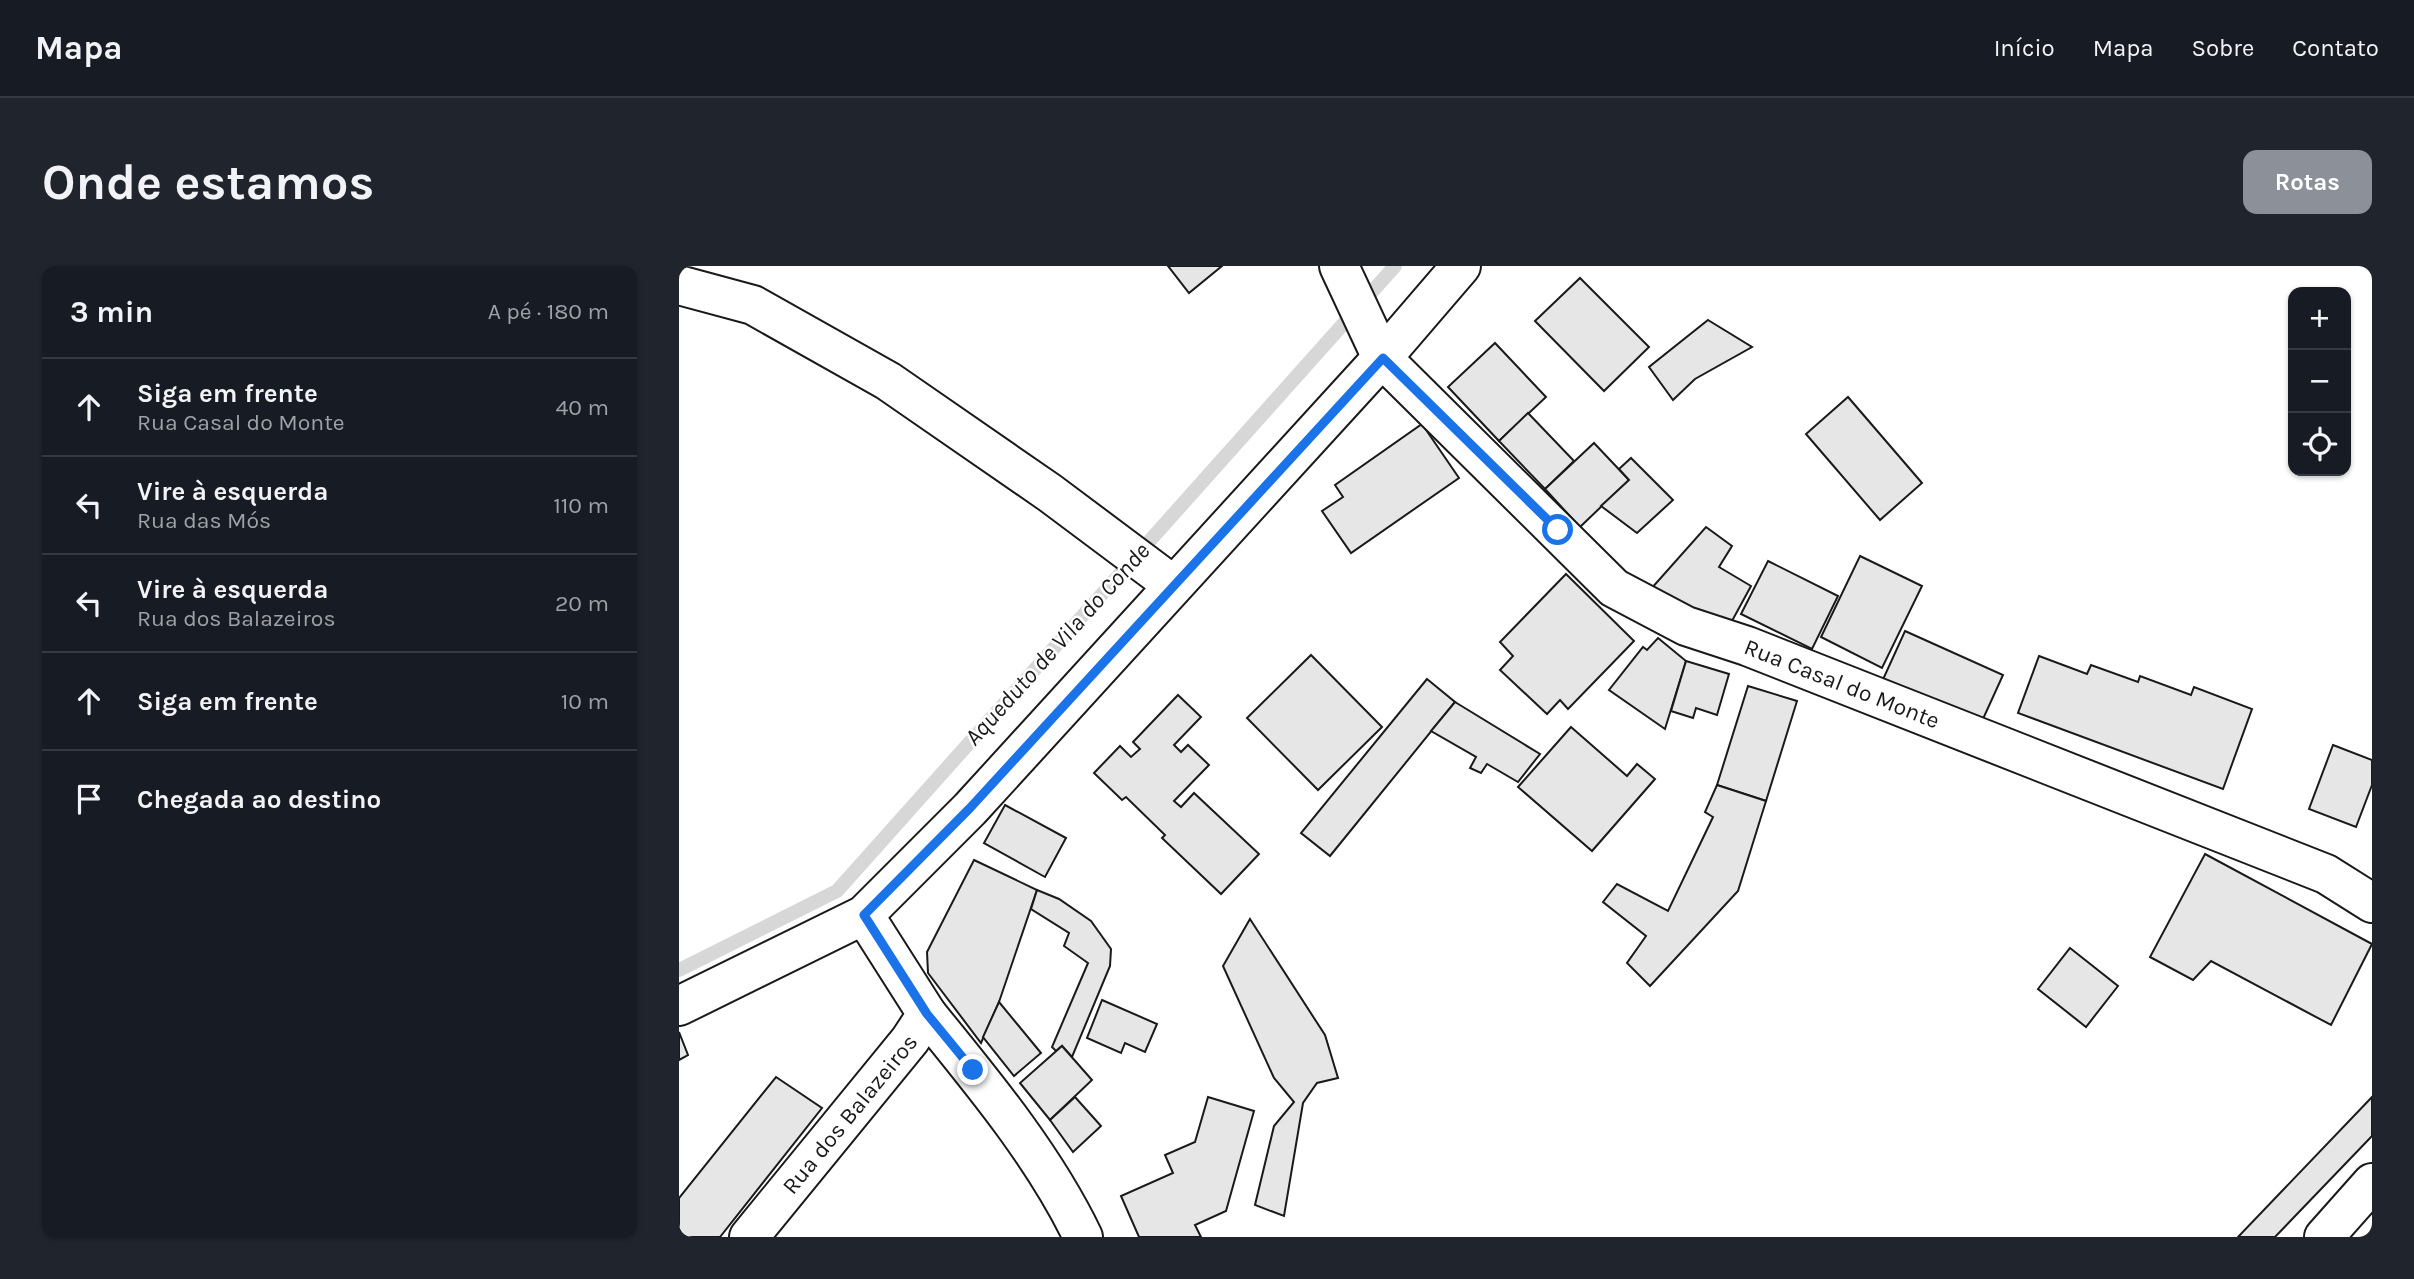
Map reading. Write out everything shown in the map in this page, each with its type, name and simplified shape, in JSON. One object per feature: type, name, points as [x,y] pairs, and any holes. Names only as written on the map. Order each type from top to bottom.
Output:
[{"type":"street","name":"Rua Casal do Monte","points":[[1339,266],[1383,358],[1614,588],[1686,626],[1760,651],[2326,874],[2372,902]]},
{"type":"street","points":[[679,1006],[864,915],[970,808],[1383,358],[1461,266]]},
{"type":"street","points":[[679,285],[753,305],[888,381],[1050,493],[1173,585]]},
{"type":"street","name":"Rua dos Balazeiros","points":[[749,1237],[910,1040],[927,1014],[864,915]]},
{"type":"street","points":[[927,1014],[973,1070],[1062,1194],[1083,1237]]},
{"type":"street","points":[[2340,1231],[2372,1183]]},
{"type":"building","points":[[1168,266],[1222,266],[1189,293]]},
{"type":"building","points":[[1580,278],[1649,347],[1604,391],[1535,321]]},
{"type":"building","points":[[1708,320],[1752,347],[1695,379],[1673,400],[1649,367]]},
{"type":"building","points":[[1495,343],[1546,397],[1499,441],[1448,387]]},
{"type":"building","points":[[1848,397],[1922,483],[1880,520],[1806,434]]},
{"type":"building","points":[[1528,413],[1574,461],[1545,489],[1499,441]]},
{"type":"building","points":[[1422,424],[1459,478],[1351,553],[1322,511],[1343,497],[1335,485]]},
{"type":"building","points":[[1594,443],[1629,480],[1580,527],[1545,489]]},
{"type":"building","points":[[1631,458],[1673,500],[1637,533],[1601,506],[1629,480],[1619,469]]},
{"type":"building","points":[[1706,527],[1732,546],[1719,567],[1751,586],[1726,632],[1650,590]]},
{"type":"building","points":[[1860,556],[1922,586],[1882,668],[1821,637]]},
{"type":"building","points":[[1768,561],[1838,596],[1812,649],[1741,614]]},
{"type":"building","points":[[1566,574],[1634,641],[1568,709],[1560,700],[1547,714],[1500,670],[1513,656],[1500,642]]},
{"type":"building","points":[[1905,631],[2003,675],[1978,730],[1880,686]]},
{"type":"building","points":[[1658,638],[1686,661],[1665,729],[1609,690],[1643,647],[1647,650]]},
{"type":"building","points":[[1311,655],[1382,727],[1318,790],[1247,718]]},
{"type":"building","points":[[2039,656],[2087,674],[2091,665],[2138,682],[2140,676],[2191,695],[2194,687],[2252,709],[2223,789],[2018,713]]},
{"type":"building","points":[[1686,661],[1729,674],[1717,715],[1696,708],[1693,718],[1671,711]]},
{"type":"building","points":[[1427,679],[1455,702],[1330,856],[1301,833]]},
{"type":"building","points":[[1748,686],[1797,701],[1766,801],[1717,785]]},
{"type":"building","points":[[1178,695],[1201,717],[1174,745],[1181,752],[1188,745],[1209,765],[1174,801],[1181,807],[1194,793],[1259,854],[1221,894],[1162,838],[1165,835],[1126,797],[1122,800],[1094,773],[1120,746],[1131,757],[1140,749],[1133,742]]},
{"type":"building","points":[[1455,702],[1540,754],[1518,782],[1487,764],[1481,773],[1470,768],[1476,757],[1431,731]]},
{"type":"building","points":[[1571,727],[1627,776],[1637,764],[1655,779],[1592,851],[1518,787]]},
{"type":"building","points":[[2333,745],[2372,760],[2372,785],[2356,827],[2309,809]]},
{"type":"building","points":[[1717,785],[1766,801],[1738,891],[1650,986],[1627,963],[1646,936],[1603,902],[1617,884],[1668,911],[1713,817],[1705,812]]},
{"type":"building","points":[[1005,805],[1066,838],[1045,877],[984,843]]},
{"type":"building","points":[[2205,854],[2372,944],[2331,1025],[2211,961],[2193,980],[2150,957]]},
{"type":"building","points":[[974,860],[1037,890],[999,1002],[981,1043],[928,973],[927,952]]},
{"type":"building","points":[[1037,890],[1059,899],[1091,921],[1111,949],[1110,966],[1072,1057],[1062,1046],[1056,1051],[1052,1047],[1088,963],[1064,946],[1069,933],[1031,909]]},
{"type":"building","points":[[1250,919],[1325,1035],[1338,1078],[1317,1083],[1303,1103],[1284,1216],[1255,1205],[1274,1126],[1294,1102],[1274,1078],[1223,966]]},
{"type":"building","points":[[2070,948],[2118,986],[2086,1027],[2038,989]]},
{"type":"building","points":[[1102,1000],[1157,1024],[1145,1052],[1125,1043],[1121,1053],[1087,1038]]},
{"type":"building","points":[[999,1002],[1041,1053],[1014,1076],[983,1037]]},
{"type":"building","points":[[679,1032],[688,1055],[679,1060]]},
{"type":"building","points":[[1062,1046],[1092,1080],[1050,1120],[1020,1083]]},
{"type":"building","points":[[776,1077],[822,1108],[720,1237],[679,1237],[679,1198]]},
{"type":"building","points":[[1075,1097],[1101,1126],[1073,1152],[1050,1120]]},
{"type":"building","points":[[1208,1097],[1254,1111],[1226,1211],[1195,1225],[1201,1237],[1139,1237],[1121,1196],[1173,1173],[1165,1155],[1195,1142]]},
{"type":"building","points":[[2372,1097],[2372,1136],[2275,1237],[2238,1237]]},
{"type":"waterway","name":"Aqueduto de Vila do Conde","points":[[679,970],[837,891],[1395,266]]},
{"type":"route","points":[[973,1070],[927,1014],[864,915],[970,808],[1383,358],[1558,530]]}]
